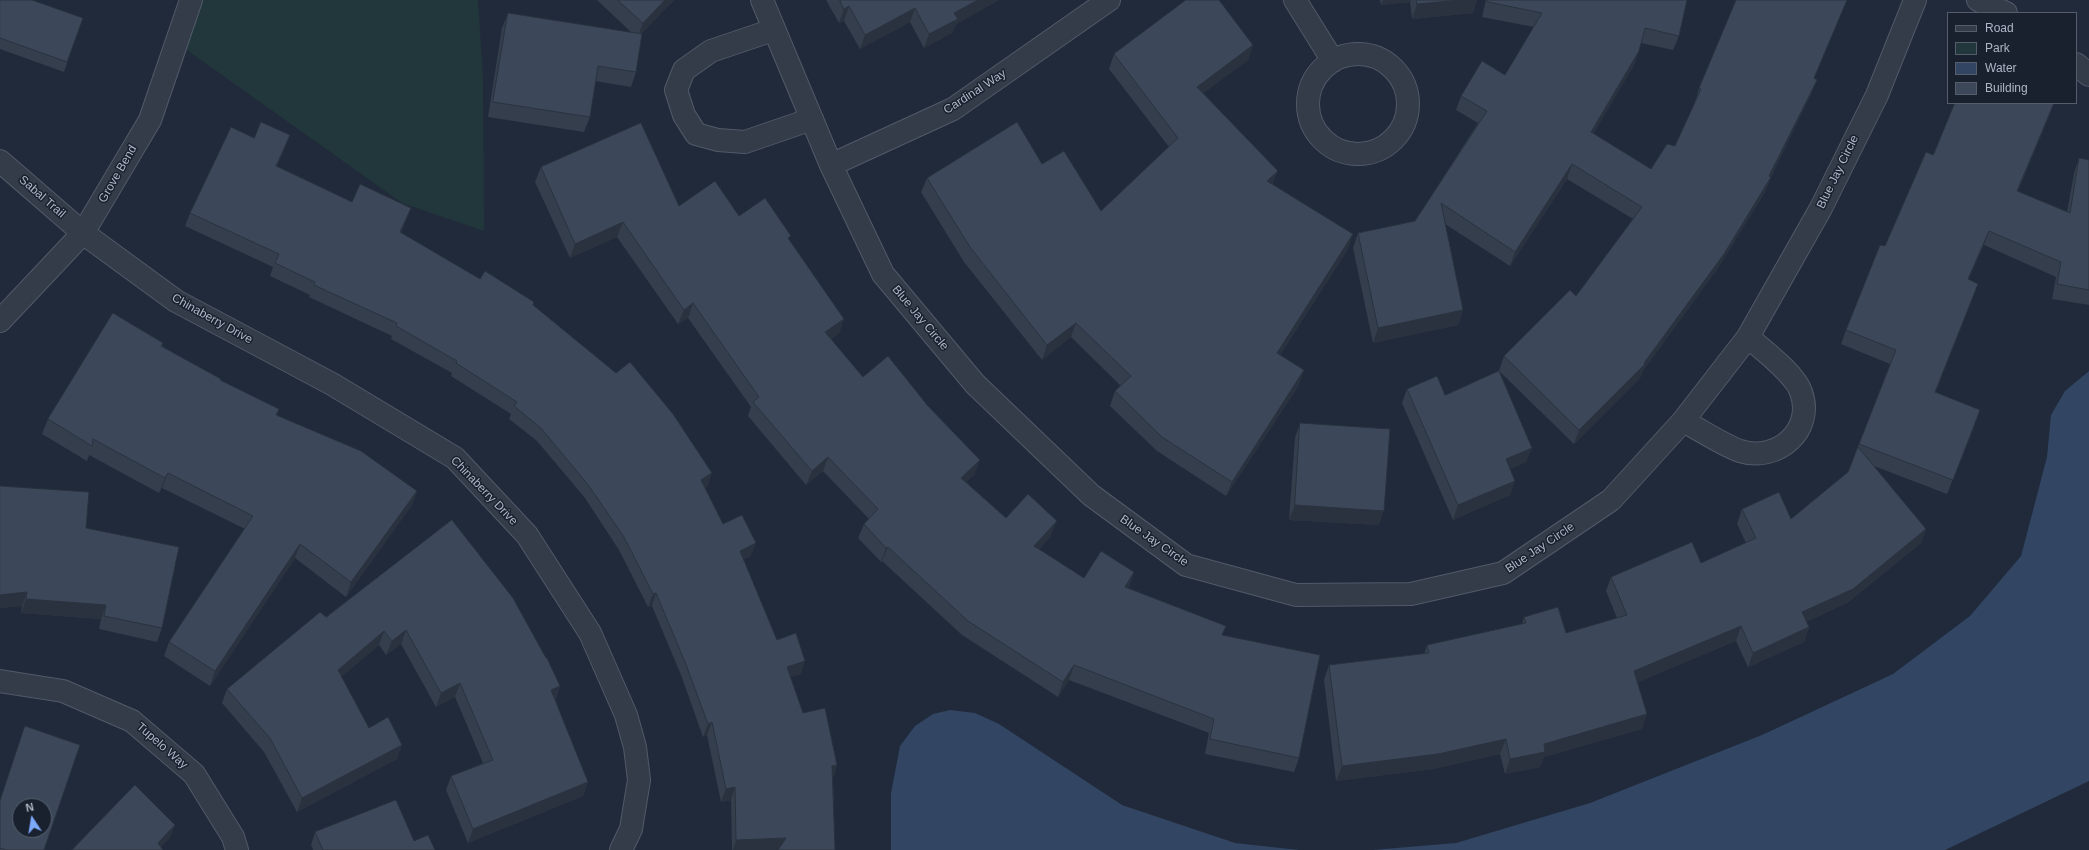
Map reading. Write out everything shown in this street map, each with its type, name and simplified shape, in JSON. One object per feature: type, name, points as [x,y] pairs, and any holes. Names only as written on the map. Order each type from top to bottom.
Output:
[{"type":"street","name":"Grove Bend","points":[[0,321],[83,233],[150,120],[191,0]]},
{"type":"street","name":"Blue Jay Circle","points":[[762,0],[773,30],[831,165],[883,274],[975,384],[1091,495],[1186,565],[1296,596],[1411,594],[1503,573],[1611,500],[1683,421],[1748,338],[1821,208],[1877,94],[1916,0]]},
{"type":"street","name":"Cardinal Way","points":[[831,165],[953,109],[1109,0]]},
{"type":"street","points":[[1295,0],[1333,61]]},
{"type":"street","points":[[1978,0],[2004,12]]},
{"type":"street","points":[[773,30],[711,51],[684,70],[676,90],[684,115],[696,134],[718,140],[745,142],[812,119]]},
{"type":"street","points":[[1352,55],[1371,56],[1389,64],[1402,79],[1408,98],[1407,117],[1398,135],[1384,147],[1365,154],[1345,153],[1328,144],[1315,130],[1309,111],[1310,92],[1318,74],[1333,61],[1352,55]]},
{"type":"street","points":[[2077,65],[2089,75]]},
{"type":"street","name":"Sabal Trail","points":[[0,161],[83,233]]},
{"type":"street","name":"Chinaberry Drive","points":[[83,233],[176,301],[332,384],[455,458],[527,535],[590,633],[626,715],[635,747],[639,780],[631,830],[621,850]]},
{"type":"street","points":[[1683,421],[1740,451],[1766,454],[1781,447],[1797,435],[1804,414],[1801,391],[1786,371],[1748,338]]},
{"type":"street","name":"Tupelo Way","points":[[0,680],[63,691],[132,721],[194,774],[233,837],[237,850]]},
{"type":"green space","points":[[191,0],[478,0],[483,78],[484,231],[402,203],[177,43]]},
{"type":"water","points":[[2089,371],[2089,781],[1945,850],[1372,850],[1456,843],[1590,803],[1762,735],[1893,674],[1970,616],[2021,556],[2047,457],[2051,415],[2065,391]]},
{"type":"water","points":[[950,710],[975,713],[999,724],[1122,805],[1235,843],[1299,850],[891,850],[891,793],[900,746],[915,726],[933,714]]},
{"type":"building","points":[[0,0],[32,0],[83,18],[67,62],[0,38]]},
{"type":"building","points":[[618,0],[665,0],[643,23]]},
{"type":"building","points":[[840,0],[978,0],[954,13],[958,19],[929,34],[915,8],[865,35],[849,6],[844,9]]},
{"type":"building","points":[[1186,0],[1219,0],[1253,45],[1197,87],[1278,171],[1267,181],[1353,234],[1277,353],[1304,370],[1232,482],[1162,437],[1115,391],[1131,376],[1076,323],[1047,345],[970,247],[927,178],[1017,122],[1042,164],[1064,151],[1101,211],[1178,138],[1114,54]]},
{"type":"building","points":[[1417,0],[1461,0],[1417,4]]},
{"type":"building","points":[[1488,0],[1687,0],[1679,36],[1645,28],[1639,51],[1591,132],[1651,169],[1667,144],[1675,146],[1701,89],[1699,88],[1736,0],[1847,0],[1814,78],[1817,80],[1769,176],[1771,177],[1724,254],[1644,363],[1645,364],[1579,430],[1504,356],[1570,290],[1576,296],[1642,207],[1572,164],[1515,252],[1441,203],[1463,310],[1378,328],[1358,233],[1415,221],[1487,111],[1461,96],[1482,61],[1505,75],[1542,13],[1488,2]]},
{"type":"building","points":[[508,13],[642,34],[636,72],[598,66],[590,117],[493,102]]},
{"type":"building","points":[[1955,104],[2054,104],[2017,191],[2070,213],[2079,158],[2089,160],[2089,290],[2057,284],[2061,262],[1989,231],[1968,279],[1978,284],[1935,392],[1980,410],[1953,480],[1859,444],[1896,350],[1846,330],[1880,245],[1885,246],[1926,152],[1933,155]]},
{"type":"building","points":[[261,122],[290,135],[276,166],[352,202],[360,184],[411,208],[400,232],[480,279],[485,271],[534,302],[533,305],[616,373],[630,362],[673,414],[712,473],[701,480],[723,524],[742,515],[756,543],[740,551],[777,640],[796,633],[805,661],[787,667],[803,713],[825,708],[837,765],[832,766],[835,850],[778,850],[786,838],[736,840],[735,787],[726,789],[712,722],[708,724],[685,662],[656,593],[653,594],[624,537],[589,486],[541,428],[514,406],[517,402],[456,363],[457,361],[396,326],[397,323],[314,285],[315,282],[275,263],[279,254],[190,213],[231,127],[254,138]]},
{"type":"building","points":[[641,123],[679,206],[715,181],[739,216],[765,198],[791,236],[788,238],[844,319],[825,332],[863,377],[888,356],[928,406],[980,460],[961,478],[1006,518],[1028,494],[1057,521],[1034,546],[1084,578],[1101,551],[1134,572],[1125,587],[1226,626],[1222,635],[1320,655],[1299,758],[1210,739],[1214,719],[1074,665],[1063,682],[968,621],[888,547],[886,548],[864,524],[878,509],[828,457],[812,471],[753,402],[759,397],[693,303],[684,310],[623,222],[575,244],[541,167]]},
{"type":"building","points":[[113,313],[163,343],[161,346],[221,379],[220,380],[279,409],[276,415],[361,451],[417,491],[351,582],[300,544],[215,671],[169,642],[253,516],[168,473],[165,478],[93,439],[92,446],[48,419]]},
{"type":"building","points":[[1499,371],[1532,448],[1506,459],[1515,481],[1458,505],[1407,389],[1437,376],[1445,395]]},
{"type":"building","points":[[1300,423],[1390,429],[1384,511],[1295,505]]},
{"type":"building","points":[[1858,447],[1926,529],[1853,589],[1802,612],[1809,627],[1753,653],[1741,626],[1634,671],[1647,714],[1544,744],[1545,752],[1510,759],[1506,739],[1438,754],[1342,766],[1329,665],[1429,653],[1427,645],[1526,623],[1524,617],[1558,607],[1566,633],[1627,615],[1611,577],[1692,542],[1701,563],[1756,538],[1742,509],[1779,492],[1791,519],[1848,472]]},
{"type":"building","points":[[0,486],[89,492],[86,528],[179,547],[162,628],[104,616],[106,605],[26,599],[27,592],[0,595]]},
{"type":"building","points":[[452,520],[513,598],[547,658],[560,686],[551,690],[588,782],[473,829],[451,776],[493,760],[460,683],[441,693],[406,630],[392,641],[384,631],[338,670],[369,728],[388,717],[402,745],[302,798],[270,738],[227,689],[320,612],[326,617]]},
{"type":"building","points":[[25,726],[80,745],[52,827],[52,798],[12,798],[12,838],[48,838],[44,850],[6,850],[0,848],[0,801]]},
{"type":"building","points":[[135,785],[175,825],[158,843],[163,850],[72,850]]},
{"type":"building","points":[[396,800],[414,841],[428,835],[435,850],[323,850],[315,832]]}]
